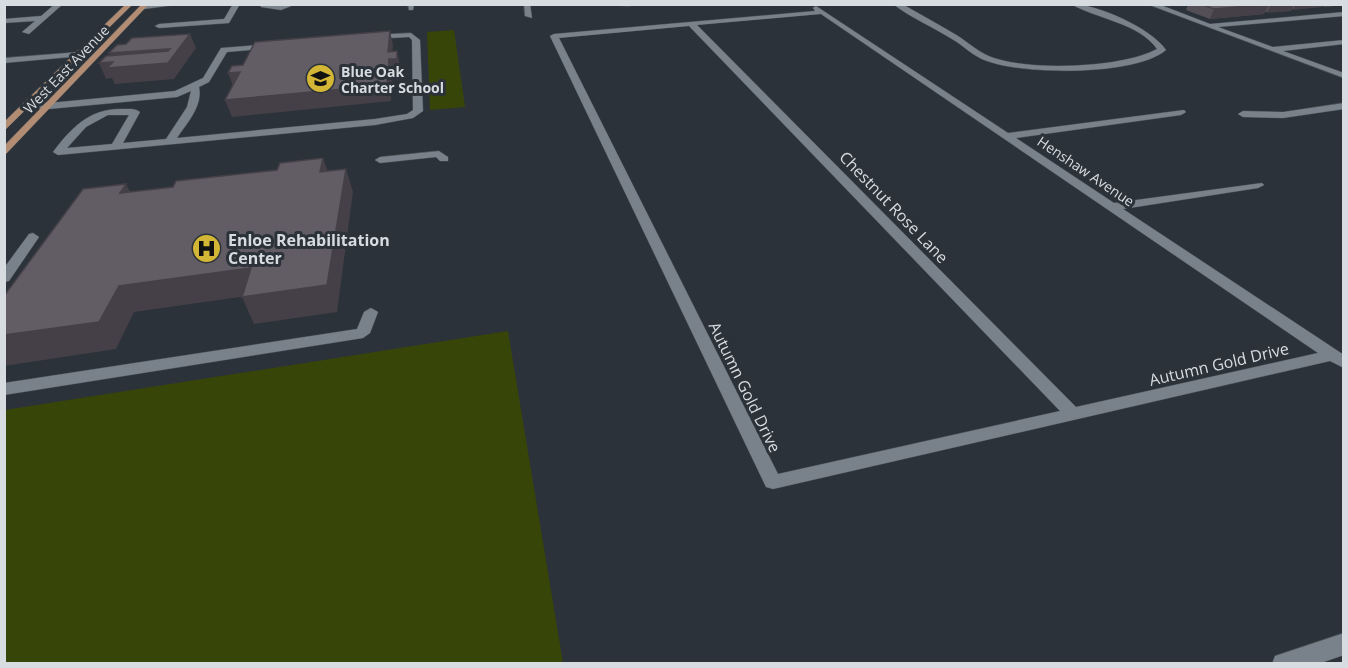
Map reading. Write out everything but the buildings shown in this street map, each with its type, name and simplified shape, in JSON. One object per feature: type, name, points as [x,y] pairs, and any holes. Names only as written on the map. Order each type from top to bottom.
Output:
[{"type":"main road","name":"West East Avenue","points":[[4,128],[130,4]]},
{"type":"main road","name":"West East Avenue","points":[[4,153],[145,6]]},
{"type":"street","points":[[26,32],[60,4]]},
{"type":"street","points":[[145,6],[180,4]]},
{"type":"street","points":[[159,26],[226,21],[237,4]]},
{"type":"street","points":[[264,4],[263,6],[268,8],[293,4]]},
{"type":"street","points":[[527,4],[530,16]]},
{"type":"street","points":[[596,4],[630,4]]},
{"type":"street","points":[[896,4],[952,35],[984,57],[1006,64],[1063,67],[1117,64],[1142,59],[1162,50],[1155,41],[1130,27],[1074,4]]},
{"type":"street","points":[[1150,4],[1344,76]]},
{"type":"street","name":"Autumn Gold Drive","points":[[817,8],[692,24],[554,36],[773,482],[1073,414],[1338,359]]},
{"type":"street","name":"Henshaw Avenue","points":[[817,8],[1338,359]]},
{"type":"street","points":[[1207,26],[1344,14]]},
{"type":"street","points":[[4,21],[42,18]]},
{"type":"street","name":"Chestnut Rose Lane","points":[[692,24],[1073,414]]},
{"type":"street","points":[[115,147],[135,112],[98,114],[88,117],[58,152],[115,147],[170,141],[375,122],[410,116],[418,111],[416,40],[411,35],[401,34],[367,37]]},
{"type":"street","points":[[1272,50],[1344,42]]},
{"type":"street","points":[[28,105],[49,106],[177,94],[206,80],[224,50],[276,45]]},
{"type":"street","points":[[4,54],[43,50]]},
{"type":"street","points":[[4,61],[79,54]]},
{"type":"street","points":[[28,105],[56,99],[195,87]]},
{"type":"street","points":[[170,141],[194,101],[197,91],[195,87]]},
{"type":"street","points":[[1243,114],[1282,115],[1344,106]]},
{"type":"street","points":[[1006,136],[1181,112]]},
{"type":"street","points":[[380,160],[439,154],[444,159]]},
{"type":"street","points":[[1112,207],[1258,185]]},
{"type":"street","points":[[4,278],[33,237]]},
{"type":"street","points":[[4,389],[363,333],[371,312]]},
{"type":"street","points":[[1283,663],[1344,644]]},
{"type":"green space","points":[[454,30],[465,107],[430,110],[427,32]]},
{"type":"green space","points":[[508,331],[563,663],[5,663],[5,410]]},
{"type":"place","name":"Blue Oak Charter School","points":[[320,79]]},
{"type":"place","name":"Enloe Rehabilitation Center","points":[[207,249]]}]
